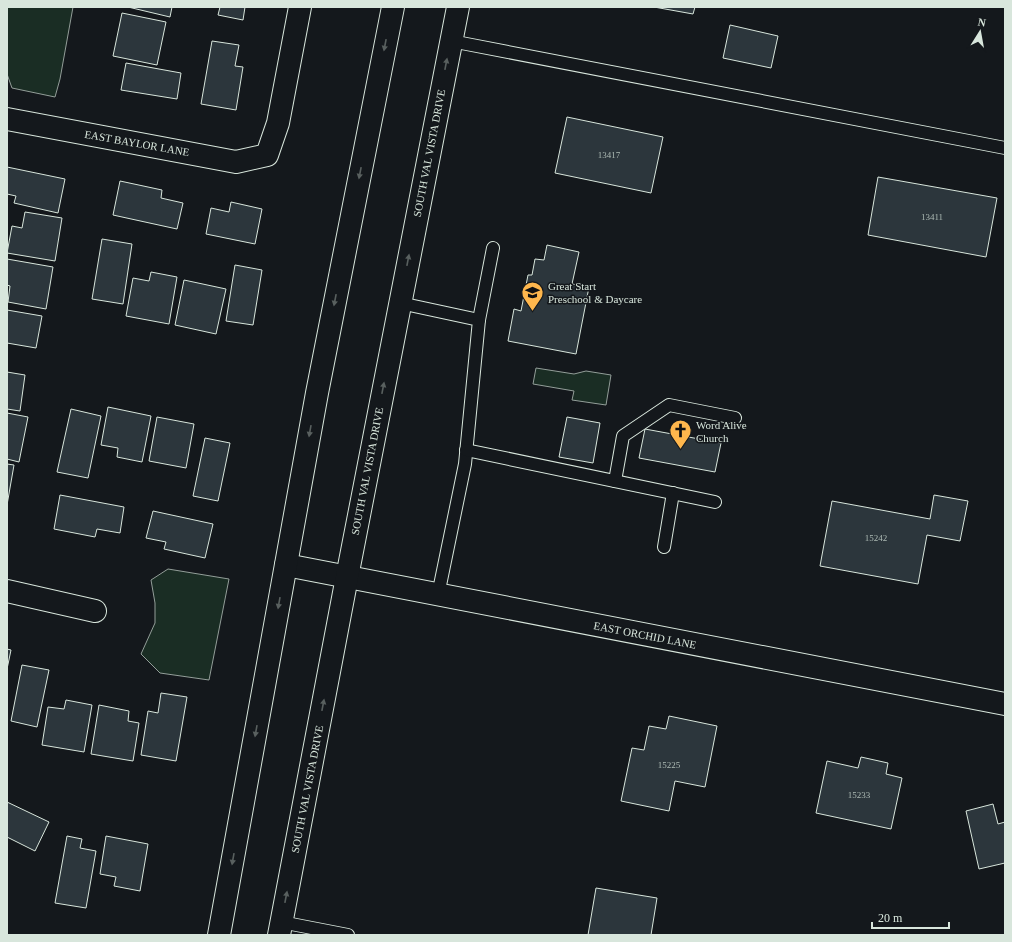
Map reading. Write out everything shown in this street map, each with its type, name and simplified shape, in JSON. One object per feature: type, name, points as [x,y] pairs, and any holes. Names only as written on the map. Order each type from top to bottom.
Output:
[{"type":"main road","name":"EAST BAYLOR LANE","points":[[7,119],[236,162],[267,155],[278,123],[300,7]]},
{"type":"main road","points":[[219,935],[317,393],[393,7]]},
{"type":"main road","name":"SOUTH VAL VISTA DRIVE","points":[[280,929],[458,7]]},
{"type":"main road","name":"EAST ORCHID LANE","points":[[286,565],[1005,704]]},
{"type":"main road","points":[[7,591],[95,611]]},
{"type":"lane","points":[[451,41],[1005,148]]},
{"type":"lane","points":[[438,595],[465,464],[479,320],[493,248]]},
{"type":"lane","points":[[400,303],[479,320]]},
{"type":"lane","points":[[614,481],[623,436],[668,405],[735,418]]},
{"type":"lane","points":[[466,450],[715,502]]},
{"type":"lane","points":[[664,547],[673,493]]},
{"type":"lane","points":[[280,929],[348,935]]},
{"type":"green space","points":[[7,7],[73,7],[60,79],[55,97],[12,88],[7,74]]},
{"type":"green space","points":[[536,368],[574,374],[586,371],[611,375],[606,405],[572,400],[574,391],[533,384]]},
{"type":"green space","points":[[168,569],[229,579],[209,680],[160,673],[141,654],[155,623],[155,603],[151,580]]},
{"type":"building","points":[[128,7],[172,7],[170,17]]},
{"type":"building","points":[[220,7],[245,7],[243,20],[218,15]]},
{"type":"building","points":[[654,7],[695,7],[693,14]]},
{"type":"building","points":[[122,13],[166,22],[157,65],[113,56]]},
{"type":"building","points":[[730,25],[778,36],[771,68],[723,58]]},
{"type":"building","points":[[212,41],[239,45],[235,66],[243,67],[236,110],[201,104]]},
{"type":"building","points":[[126,63],[181,73],[177,99],[121,90]]},
{"type":"building","points":[[567,117],[663,137],[651,193],[555,173]]},
{"type":"building","points":[[7,167],[65,179],[58,213],[14,203],[16,196],[7,194]]},
{"type":"building","points":[[878,177],[997,198],[986,257],[868,235]]},
{"type":"building","points":[[120,181],[162,190],[161,198],[183,203],[177,229],[113,215]]},
{"type":"building","points":[[231,202],[262,209],[255,244],[206,234],[211,208],[229,212]]},
{"type":"building","points":[[25,212],[62,218],[55,261],[7,253],[12,226],[22,228]]},
{"type":"building","points":[[102,239],[132,244],[123,304],[92,299]]},
{"type":"building","points":[[547,245],[579,252],[572,284],[589,287],[576,354],[508,341],[514,309],[521,311],[528,275],[532,275],[535,259],[544,260]]},
{"type":"building","points":[[7,259],[53,267],[46,309],[8,302],[10,286],[7,285]]},
{"type":"building","points":[[235,265],[262,270],[253,325],[226,321]]},
{"type":"building","points":[[151,272],[177,277],[169,324],[126,316],[133,278],[149,281]]},
{"type":"building","points":[[184,280],[226,289],[216,334],[175,325]]},
{"type":"building","points":[[7,310],[42,316],[36,348],[7,343]]},
{"type":"building","points":[[7,372],[25,375],[20,411],[7,409]]},
{"type":"building","points":[[108,407],[151,416],[142,462],[117,457],[118,448],[101,445]]},
{"type":"building","points":[[71,409],[101,416],[88,478],[57,472]]},
{"type":"building","points":[[7,413],[28,417],[19,462],[7,459]]},
{"type":"building","points":[[157,417],[194,424],[186,468],[149,461]]},
{"type":"building","points":[[567,417],[600,423],[593,463],[559,457]]},
{"type":"building","name":"Word Alive Church","points":[[645,429],[721,443],[715,472],[639,458]]},
{"type":"building","points":[[205,438],[230,443],[218,501],[193,496]]},
{"type":"building","points":[[7,464],[14,465],[7,505]]},
{"type":"building","points":[[60,495],[124,507],[120,533],[97,529],[95,537],[54,529]]},
{"type":"building","points":[[934,495],[968,501],[960,541],[927,535],[918,584],[820,566],[832,501],[930,519]]},
{"type":"building","points":[[153,511],[213,524],[205,558],[164,549],[166,542],[146,538]]},
{"type":"building","points":[[7,649],[11,650],[7,669]]},
{"type":"building","points":[[22,665],[49,670],[37,727],[11,721]]},
{"type":"building","points":[[161,693],[187,697],[176,761],[141,755],[148,711],[158,713]]},
{"type":"building","points":[[66,700],[92,705],[84,752],[42,745],[48,707],[64,709]]},
{"type":"building","points":[[99,705],[129,711],[128,721],[139,723],[133,761],[91,754]]},
{"type":"building","points":[[669,716],[717,726],[705,787],[675,781],[669,811],[621,801],[632,748],[644,750],[649,726],[666,729]]},
{"type":"building","points":[[861,757],[888,763],[886,774],[902,778],[891,829],[816,813],[827,761],[858,768]]},
{"type":"building","points":[[7,802],[49,822],[35,851],[7,837]]},
{"type":"building","points":[[993,804],[998,824],[1005,822],[1005,863],[979,869],[966,811]]},
{"type":"building","points":[[67,836],[82,839],[80,848],[96,851],[86,908],[55,903]]},
{"type":"building","points":[[106,836],[148,844],[140,891],[114,886],[116,877],[100,874]]},
{"type":"building","points":[[596,888],[657,898],[651,935],[588,935]]},
{"type":"place","name":"Great Start Preschool & Daycare","points":[[532,312]]},
{"type":"place","name":"Word Alive Church","points":[[680,450]]}]
